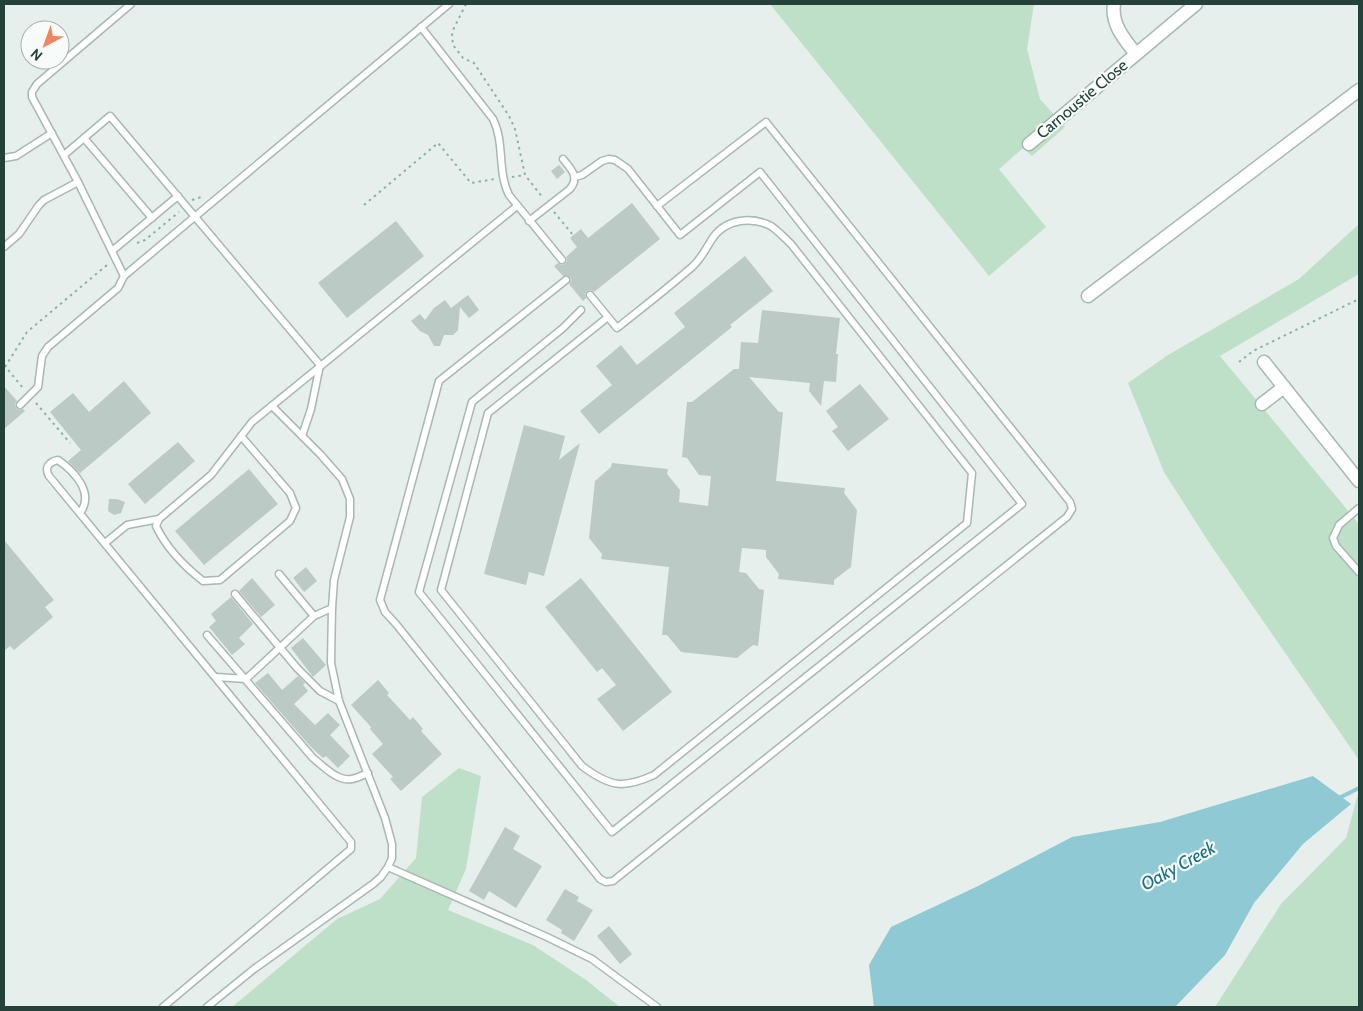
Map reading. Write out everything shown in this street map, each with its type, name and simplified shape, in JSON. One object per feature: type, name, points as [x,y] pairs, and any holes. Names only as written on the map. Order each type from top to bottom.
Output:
[{"type":"street","points":[[1114,4],[1115,22],[1121,35],[1136,54]]},
{"type":"street","name":"Carnoustie Close","points":[[1029,144],[1196,4]]},
{"type":"street","points":[[1088,296],[1359,90]]},
{"type":"street","points":[[1264,362],[1359,480]]},
{"type":"street","points":[[1262,404],[1284,387]]},
{"type":"lane","points":[[124,276],[78,182],[32,98],[32,92],[33,88],[131,4]]},
{"type":"lane","points":[[20,405],[38,387],[42,356],[48,347],[118,288],[124,276],[449,4]]},
{"type":"lane","points":[[421,27],[493,119],[500,137],[504,178],[509,196],[562,260]]},
{"type":"lane","points":[[64,155],[110,116],[320,365]]},
{"type":"lane","points":[[566,280],[439,381],[380,600],[385,612],[600,879],[606,882],[613,881],[1067,517],[1072,509],[1070,502],[1064,494],[766,122],[657,206]]},
{"type":"lane","points":[[4,158],[16,156],[52,133]]},
{"type":"lane","points":[[84,138],[152,218]]},
{"type":"lane","points":[[530,221],[570,189],[574,182],[575,176],[563,159]]},
{"type":"lane","points":[[575,176],[582,175],[602,161],[615,160],[628,169],[680,235],[760,172],[1022,504],[612,832],[420,592],[472,402],[563,328],[581,310]]},
{"type":"lane","points":[[4,247],[20,234],[44,200],[78,182]]},
{"type":"lane","points":[[112,251],[178,196]]},
{"type":"lane","points":[[241,436],[290,493],[296,508],[290,521],[220,580],[203,581],[191,572],[160,535],[156,526],[159,519],[211,475],[241,436],[252,422],[517,206]]},
{"type":"lane","points":[[590,295],[608,317],[617,328],[694,266],[713,238],[728,225],[736,221],[749,220],[771,226],[791,244],[972,473],[967,523],[654,775],[642,781],[628,784],[616,784],[603,780],[582,766],[440,590],[488,413],[608,317]]},
{"type":"lane","points":[[302,436],[311,409],[320,365]]},
{"type":"lane","points":[[207,1007],[254,968],[374,884],[388,867],[392,858],[392,844],[385,818],[340,701],[331,663],[334,580],[350,517],[350,499],[342,479],[272,406]]},
{"type":"lane","points":[[80,513],[86,502],[82,485],[63,463],[58,460],[52,461],[46,471],[49,476],[216,677],[352,845],[351,849],[163,1007]]},
{"type":"lane","points":[[1359,508],[1339,525],[1333,538],[1336,546],[1359,572]]},
{"type":"lane","points":[[105,543],[127,525],[159,519]]},
{"type":"lane","points":[[279,574],[314,616]]},
{"type":"lane","points":[[235,594],[280,648],[320,691],[340,701]]},
{"type":"lane","points":[[216,677],[246,679],[314,616],[332,608]]},
{"type":"lane","points":[[208,635],[313,758],[327,770],[345,779],[352,780],[368,773]]},
{"type":"lane","points":[[388,867],[548,937],[592,959],[658,1007]]},
{"type":"path","points":[[466,4],[453,30],[453,45],[463,58],[474,63],[512,121],[516,129],[525,175],[573,235]]},
{"type":"path","points":[[364,205],[438,143],[472,183],[525,175]]},
{"type":"path","points":[[137,243],[145,240],[194,199],[200,198],[211,190]]},
{"type":"path","points":[[70,443],[4,366],[27,332],[115,258]]},
{"type":"path","points":[[1239,362],[1253,351],[1359,299]]},
{"type":"green space","points":[[770,4],[1034,4],[1027,49],[1040,99],[1065,127],[1032,156],[1023,148],[999,169],[1046,227],[989,276]]},
{"type":"green space","points":[[1359,224],[1359,274],[1220,356],[1359,524],[1359,760],[1210,544],[1164,472],[1128,383],[1168,355],[1299,279]]},
{"type":"green space","points":[[459,768],[481,776],[466,869],[448,910],[533,945],[586,980],[620,1007],[232,1007],[337,919],[380,899],[416,858],[422,797]]},
{"type":"green space","points":[[1359,790],[1359,1007],[1215,1007],[1281,904],[1346,838]]},
{"type":"water","points":[[1313,776],[1351,804],[1303,844],[1254,903],[1225,955],[1175,1007],[874,1007],[869,965],[891,927],[976,887],[1072,837],[1160,822]]},
{"type":"building","points":[[559,165],[565,172],[557,179],[551,171]]},
{"type":"building","points":[[632,203],[660,239],[594,292],[591,290],[587,291],[585,294],[586,298],[583,301],[569,284],[570,277],[563,276],[554,266],[558,263],[561,265],[565,264],[567,261],[566,257],[577,247],[570,238],[581,229],[588,238]]},
{"type":"building","points":[[396,221],[424,256],[347,318],[318,283]]},
{"type":"building","points":[[745,256],[773,291],[730,325],[732,327],[599,434],[580,411],[612,385],[596,366],[621,345],[637,365],[685,327],[674,313]]},
{"type":"building","points":[[468,295],[479,310],[469,318],[460,307],[458,330],[453,335],[444,335],[440,346],[434,346],[428,335],[420,331],[411,321],[420,314],[425,320],[434,308],[445,300],[451,308]]},
{"type":"building","points":[[762,310],[840,318],[836,354],[838,354],[836,382],[824,381],[821,406],[809,391],[810,383],[749,377],[779,412],[783,412],[776,481],[845,488],[844,493],[857,510],[851,567],[834,580],[834,585],[778,579],[779,574],[766,557],[766,550],[742,548],[739,572],[746,573],[759,589],[764,590],[758,646],[753,645],[737,658],[681,652],[667,635],[662,635],[669,567],[601,559],[602,554],[589,538],[595,481],[611,467],[612,463],[668,469],[667,474],[680,490],[679,502],[708,506],[711,476],[699,475],[687,458],[682,457],[687,402],[692,402],[734,369],[739,369],[741,342],[758,343]]},
{"type":"building","points":[[124,381],[151,413],[80,473],[68,461],[81,450],[50,412],[73,393],[89,412]]},
{"type":"building","points":[[860,384],[889,419],[848,451],[832,431],[838,427],[826,411]]},
{"type":"building","points":[[4,386],[17,401],[15,404],[16,408],[25,411],[4,429]]},
{"type":"building","points":[[524,425],[565,436],[559,460],[580,443],[544,576],[529,572],[526,585],[484,574]]},
{"type":"building","points":[[178,442],[195,461],[145,504],[128,484]]},
{"type":"building","points":[[249,469],[278,504],[204,565],[175,531]]},
{"type":"building","points":[[109,499],[125,502],[121,513],[114,515],[108,511]]},
{"type":"building","points":[[4,540],[54,600],[45,607],[53,617],[14,650],[10,646],[4,651]]},
{"type":"building","points":[[306,567],[317,581],[304,592],[293,578]]},
{"type":"building","points":[[252,578],[275,605],[261,617],[239,591]]},
{"type":"building","points":[[581,578],[672,692],[623,731],[597,699],[616,685],[602,668],[597,672],[545,607]]},
{"type":"building","points":[[231,597],[253,624],[239,638],[245,644],[232,655],[209,627],[216,621],[211,614]]},
{"type":"building","points":[[303,638],[326,665],[313,677],[291,648]]},
{"type":"building","points":[[268,673],[282,690],[298,676],[305,683],[303,685],[308,691],[294,704],[315,725],[328,713],[340,725],[330,735],[350,756],[338,768],[326,756],[323,758],[310,746],[255,683]]},
{"type":"building","points":[[378,680],[389,693],[387,695],[410,720],[413,717],[423,729],[421,731],[442,754],[401,791],[390,779],[393,777],[372,754],[383,744],[370,729],[371,727],[351,705]]},
{"type":"building","points":[[505,827],[520,836],[513,849],[542,866],[516,908],[489,891],[484,900],[469,891]]},
{"type":"building","points":[[565,889],[579,897],[577,901],[593,910],[574,941],[561,933],[562,930],[546,920]]},
{"type":"building","points":[[609,926],[632,954],[620,964],[597,936]]},
{"type":"waterway","name":"Oaky Creek","points":[[1337,799],[1359,788]]}]
